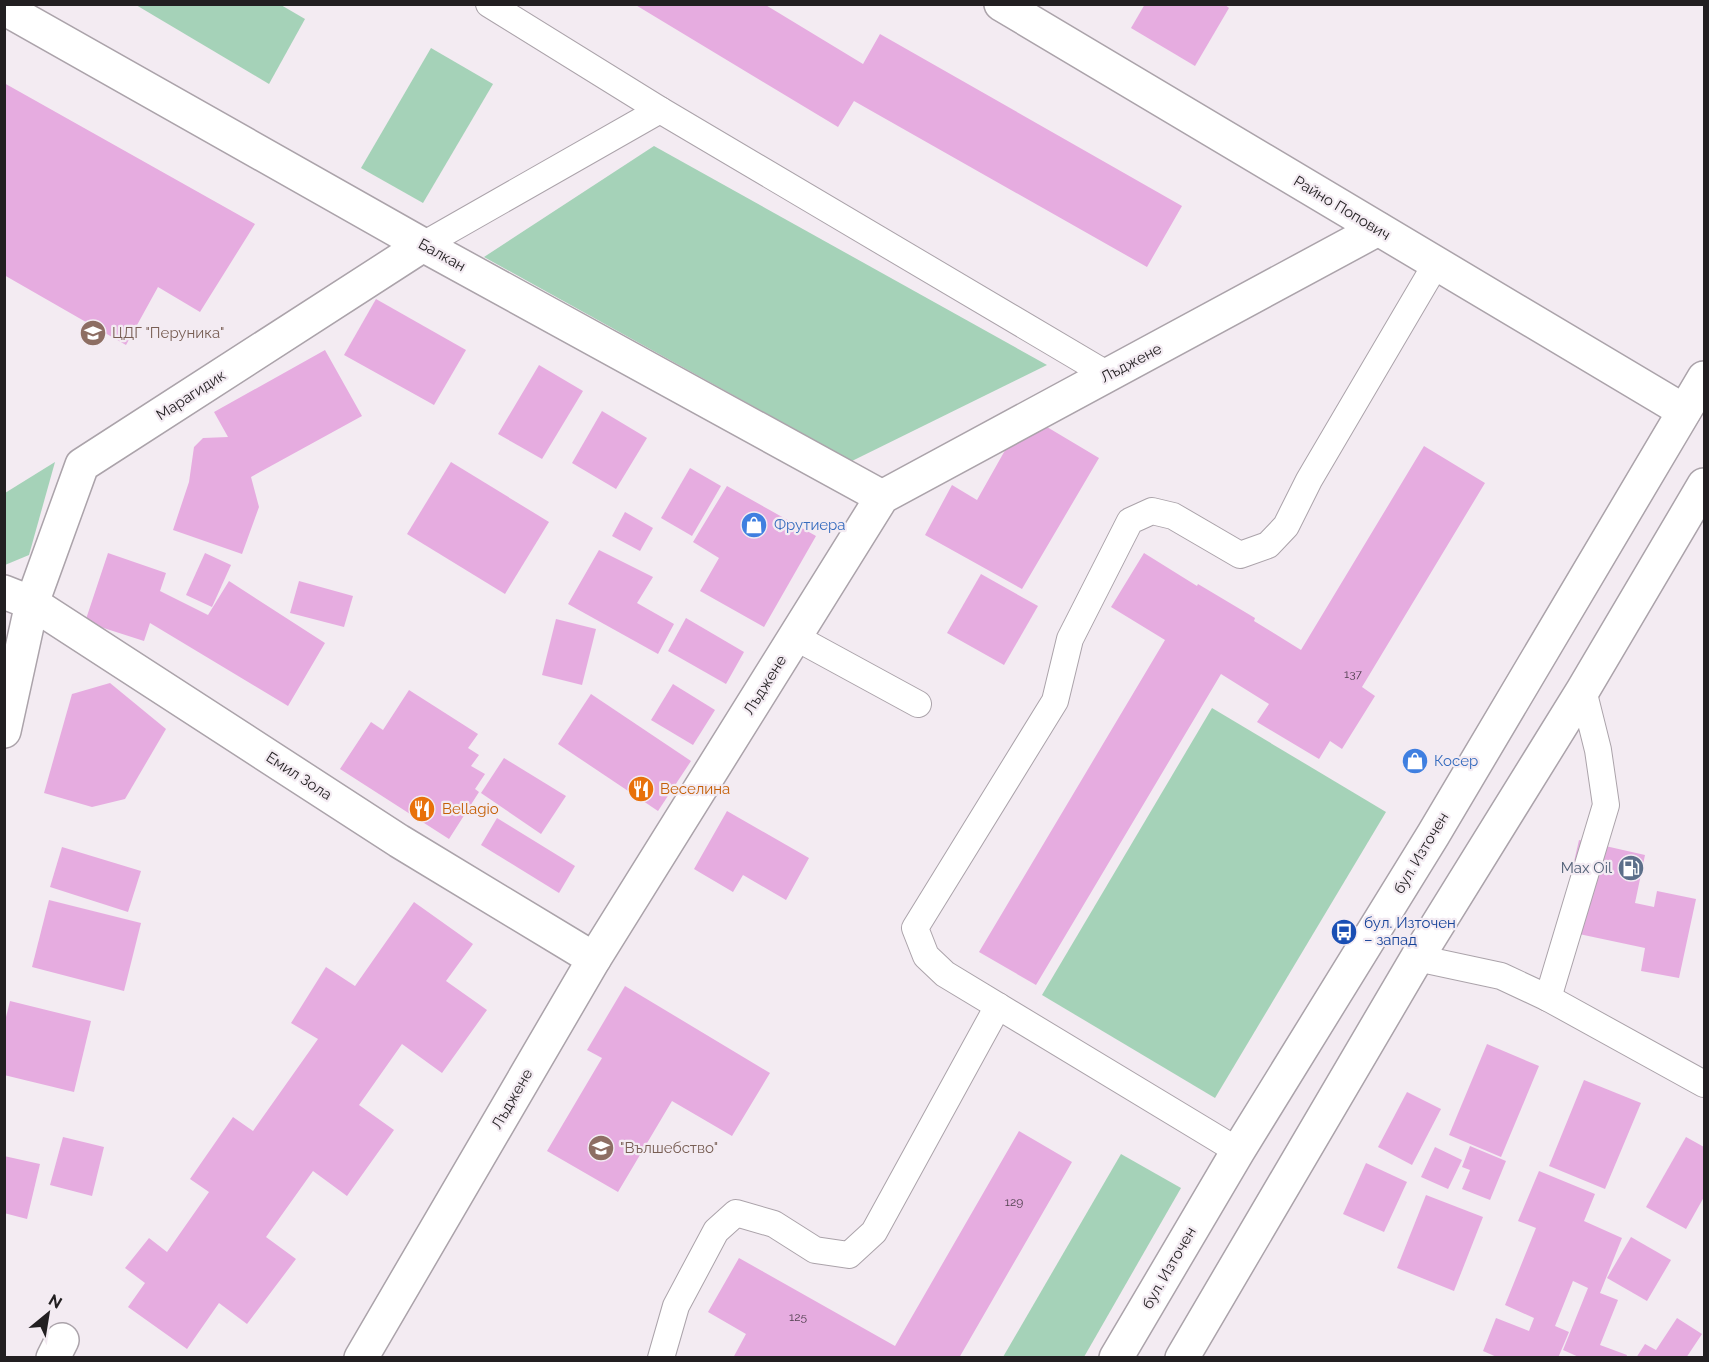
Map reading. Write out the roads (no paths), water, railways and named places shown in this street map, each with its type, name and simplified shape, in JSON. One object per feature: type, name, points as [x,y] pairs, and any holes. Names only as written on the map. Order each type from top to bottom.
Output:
[{"type":"street","name":"Райно Попович","points":[[1001,4],[1684,411]]},
{"type":"street","name":"Балкан","points":[[4,8],[423,245],[882,497]]},
{"type":"street","name":"Лъджене","points":[[361,1358],[594,959],[882,497],[1378,229]]},
{"type":"street","name":"Марагидик","points":[[4,731],[18,597],[82,465],[423,245]]},
{"type":"street","name":"бул. Източен","points":[[1116,1358],[1238,1150],[1433,835],[1704,378]]},
{"type":"street","points":[[1182,1358],[1417,958],[1583,690],[1704,485]]},
{"type":"street","name":"Емил Зола","points":[[18,597],[399,841],[594,959]]},
{"type":"lane","points":[[489,4],[660,110],[1108,375]]},
{"type":"lane","points":[[423,245],[660,110]]},
{"type":"lane","points":[[1238,1150],[945,974],[926,956],[915,928],[1055,700],[1070,639],[1130,521],[1152,511],[1173,516],[1240,555],[1268,545],[1286,526],[1309,480],[1436,264]]},
{"type":"lane","points":[[795,637],[918,704]]},
{"type":"lane","points":[[1548,998],[1605,805],[1598,750],[1583,690]]},
{"type":"lane","points":[[1417,958],[1501,976],[1548,998],[1704,1084]]},
{"type":"lane","points":[[661,1358],[676,1306],[716,1231],[736,1213],[774,1224],[815,1250],[826,1252],[849,1255],[874,1232],[998,1006]]},
{"type":"place","name":"ЦДГ \"Перуника\"","points":[[93,333]]},
{"type":"place","name":"Фрутиера","points":[[754,525]]},
{"type":"place","name":"Косер","points":[[1415,761]]},
{"type":"place","name":"Веселина","points":[[641,789]]},
{"type":"place","name":"Bellagio","points":[[422,809]]},
{"type":"place","name":"Max Oil","points":[[1631,868]]},
{"type":"place","name":"бул. Източен – запад","points":[[1344,932]]},
{"type":"place","name":"\"Вълшебство\"","points":[[601,1148]]}]
